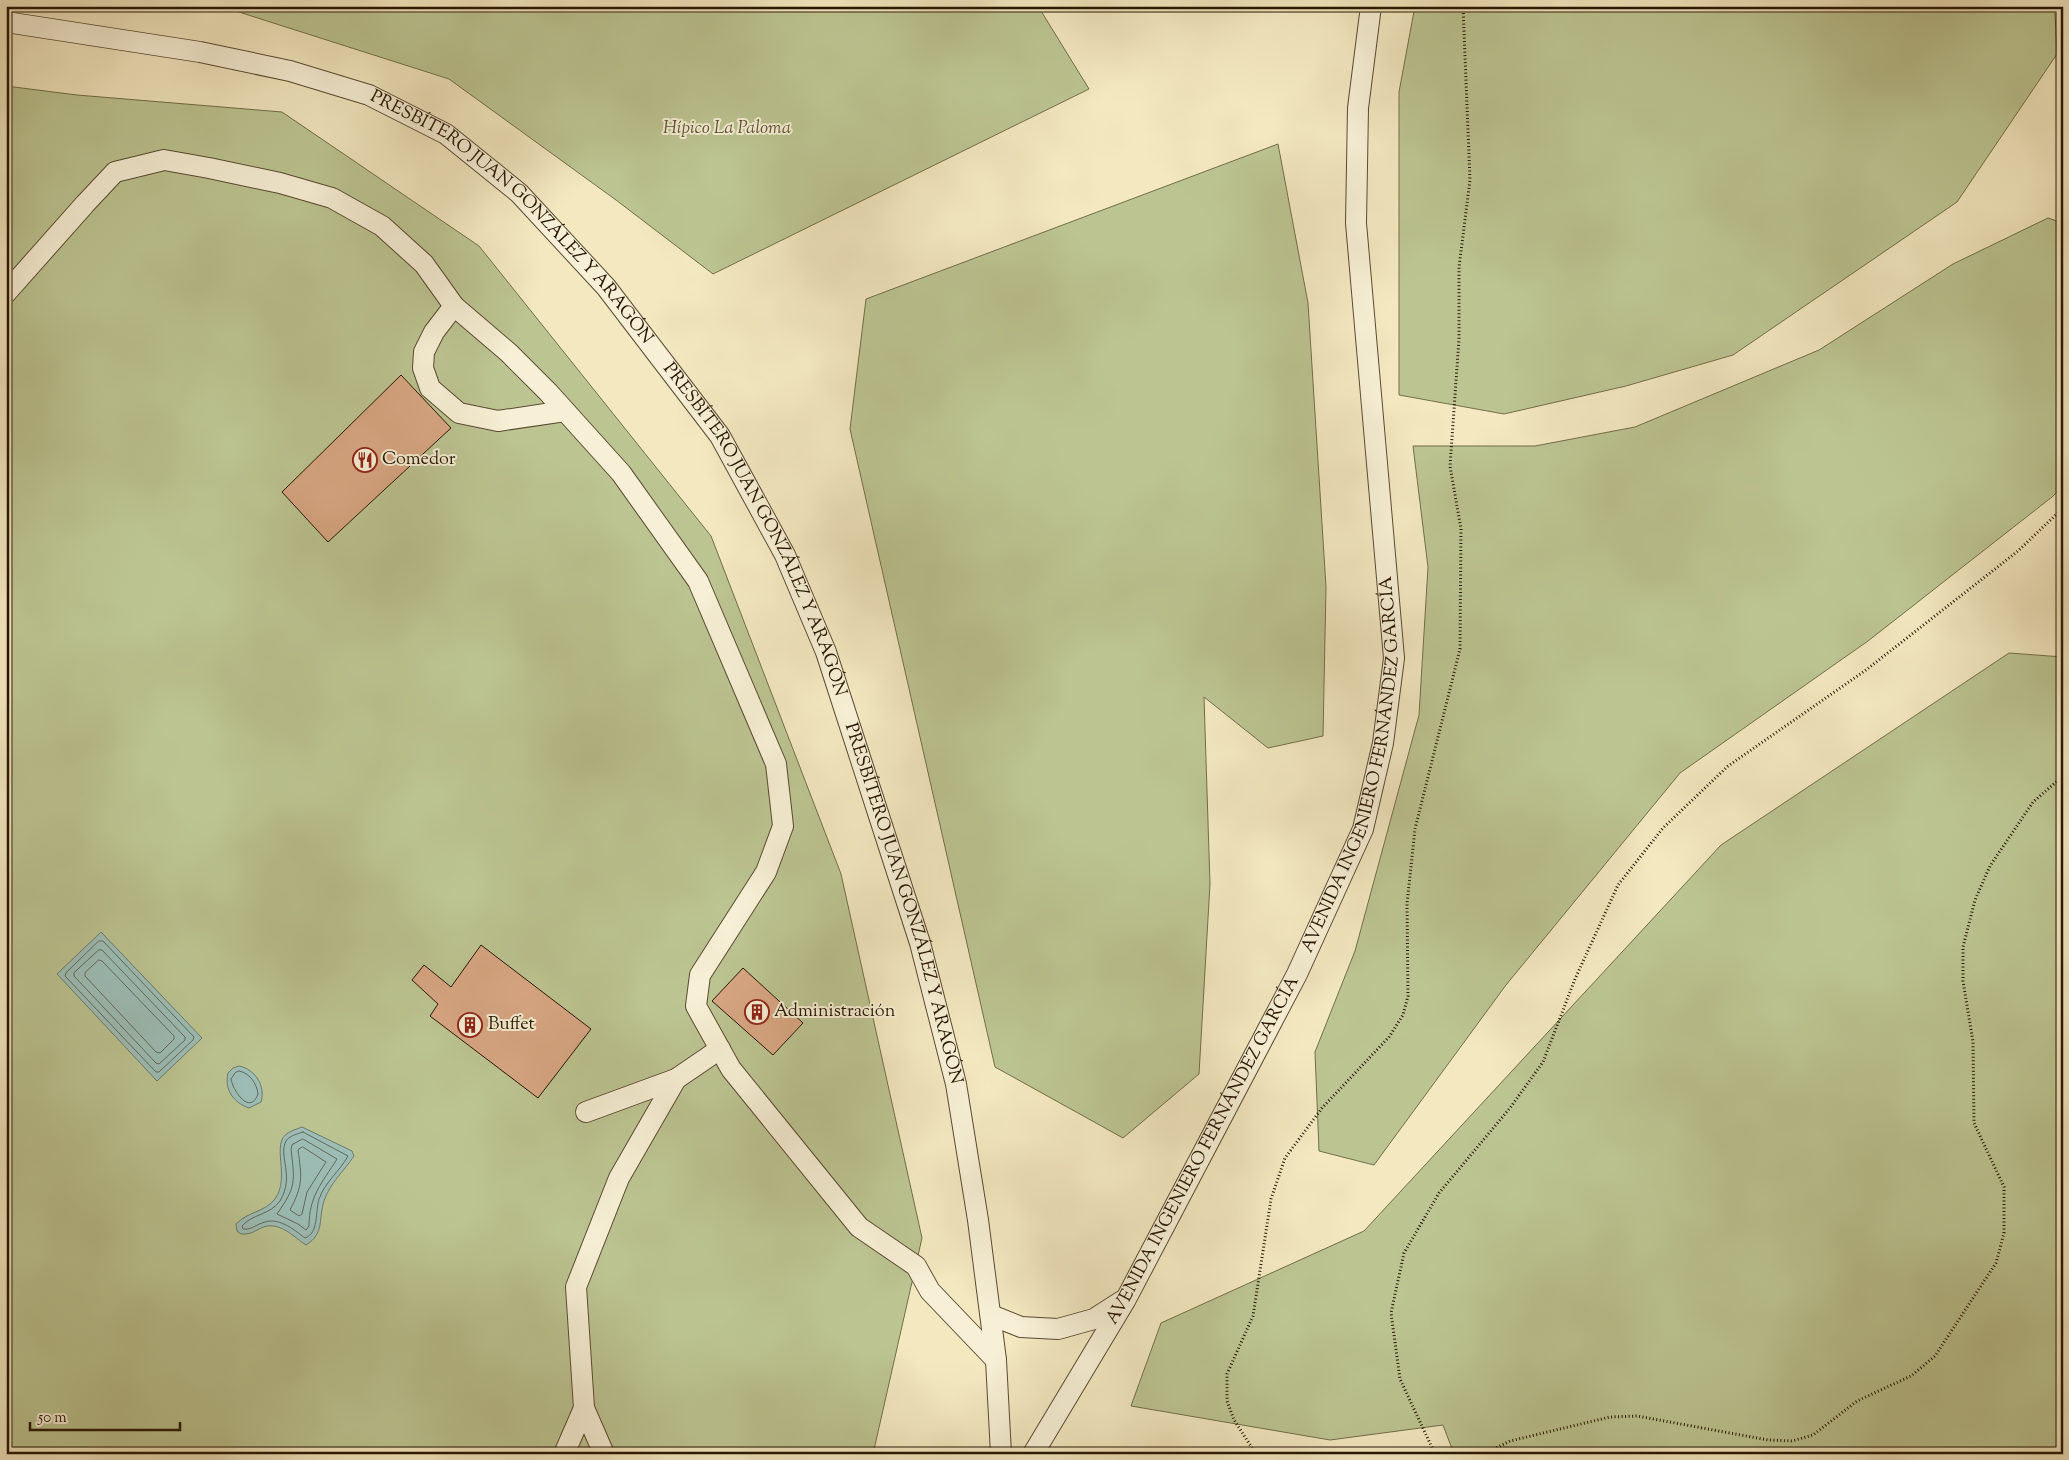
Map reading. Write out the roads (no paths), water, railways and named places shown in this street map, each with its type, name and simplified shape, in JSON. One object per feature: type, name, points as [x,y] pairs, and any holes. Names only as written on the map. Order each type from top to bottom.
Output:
[{"type":"street","name":"AVENIDA INGENIERO FERNÁNDEZ GARCÍA","points":[[1033,1454],[1126,1299],[1297,974],[1363,829],[1383,744],[1394,658],[1356,223],[1358,108],[1371,6]]},
{"type":"street","name":"PRESBÍTERO JUAN GONZÁLEZ Y ARAGÓN","points":[[6,22],[200,52],[290,71],[369,95],[446,134],[519,193],[606,287],[720,436],[785,555],[826,652],[920,943],[956,1084],[978,1220],[996,1360],[1001,1454]]},
{"type":"street","points":[[6,293],[116,172],[164,160],[280,183],[332,198],[382,226],[424,264],[454,306],[509,352],[565,411],[621,474],[698,581],[776,764],[783,826],[780,836],[766,872],[700,975],[696,1006],[731,1069],[859,1227],[916,1266],[930,1291],[996,1360]]},
{"type":"street","points":[[454,306],[434,332],[424,352],[423,368],[430,388],[459,413],[498,421],[565,411]]},
{"type":"street","points":[[586,1112],[676,1079],[720,1049]]},
{"type":"street","points":[[604,1454],[584,1408],[576,1287],[619,1178],[676,1079]]},
{"type":"street","points":[[991,1315],[1021,1327],[1058,1329],[1094,1320],[1126,1299]]},
{"type":"street","points":[[564,1454],[584,1408]]},
{"type":"water","points":[[101,932],[202,1038],[157,1081],[57,974]]},
{"type":"water","points":[[239,1066],[254,1074],[262,1090],[261,1102],[249,1108],[239,1103],[231,1095],[227,1085],[228,1073],[233,1068]]},
{"type":"water","points":[[302,1127],[352,1151],[354,1156],[333,1183],[324,1201],[320,1226],[316,1236],[306,1245],[283,1229],[273,1226],[241,1234],[237,1231],[236,1224],[245,1217],[266,1207],[275,1199],[281,1181],[280,1152],[283,1138],[290,1132]]},
{"type":"place","name":"Comedor","points":[[365,460]]},
{"type":"place","name":"Administración","points":[[757,1012]]},
{"type":"place","name":"Buffet","points":[[470,1025]]},
{"type":"park label","name":"Hípico La Paloma","points":[[727,129]]}]
